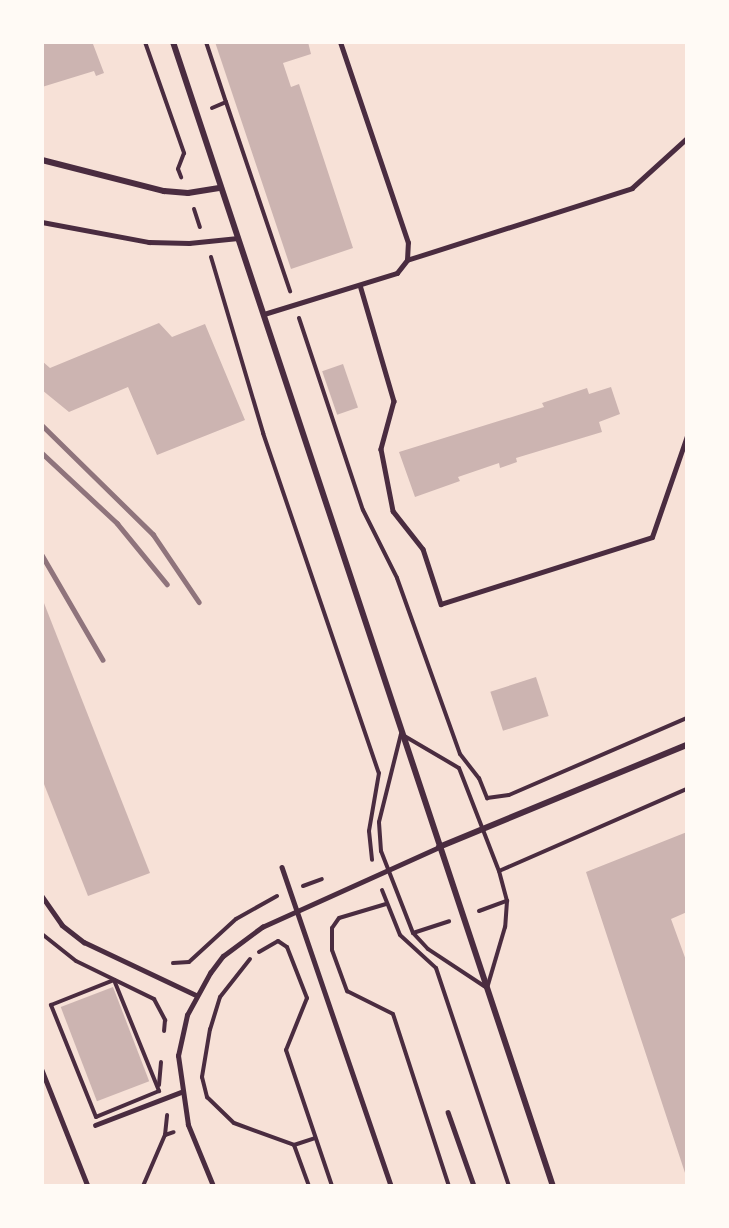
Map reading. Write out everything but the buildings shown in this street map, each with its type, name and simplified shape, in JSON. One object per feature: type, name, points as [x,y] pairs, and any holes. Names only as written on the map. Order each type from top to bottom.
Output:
[{"type":"street","points":[[173,42],[553,1186]]},
{"type":"street","points":[[42,160],[164,191],[188,193],[221,188]]},
{"type":"street","points":[[439,847],[687,745]]},
{"type":"lane","points":[[264,314],[397,273],[407,260],[408,243],[340,42]]},
{"type":"lane","points":[[407,260],[632,188],[687,138]]},
{"type":"lane","points":[[42,222],[149,242],[205,242],[238,238]]},
{"type":"lane","points":[[360,285],[394,401],[381,449],[393,511],[423,549],[441,604],[652,537],[687,436]]},
{"type":"lane","points":[[213,1186],[188,1125],[181,1092],[180,1034],[196,995],[223,956],[262,927],[439,847]]},
{"type":"lane","points":[[282,867],[391,1186]]},
{"type":"lane","points":[[42,896],[62,925],[84,942],[196,995]]},
{"type":"lane","points":[[42,1070],[88,1186]]},
{"type":"lane","points":[[95,1125],[181,1092]]},
{"type":"lane","points":[[448,1112],[473,1186]]},
{"type":"path","points":[[145,42],[184,153],[178,170],[205,242],[263,433],[379,773],[369,831],[376,874],[400,935],[436,968],[509,1186]]},
{"type":"path","points":[[206,42],[363,510],[397,578],[460,754],[479,778],[488,798],[509,795],[687,718]]},
{"type":"path","points":[[175,123],[226,102]]},
{"type":"path","points":[[499,871],[687,789]]},
{"type":"path","points":[[386,904],[339,918],[332,928],[332,950],[347,991],[393,1014],[450,1186]]},
{"type":"path","points":[[42,934],[76,962],[154,999],[165,1020],[163,1042]]},
{"type":"path","points":[[315,1137],[294,1145],[234,1123],[207,1097],[202,1077],[220,997],[237,972],[255,955],[279,941],[287,947],[307,998],[286,1050],[332,1186]]},
{"type":"path","points":[[114,980],[51,1005],[96,1117],[159,1091]]},
{"type":"path","points":[[114,980],[167,1115],[165,1135],[143,1186]]},
{"type":"path","points":[[159,1091],[162,1052]]},
{"type":"path","points":[[165,1135],[188,1125]]},
{"type":"path","points":[[294,1145],[309,1186]]},
{"type":"railway","points":[[42,425],[153,534],[199,602]]},
{"type":"railway","points":[[42,453],[117,523],[167,584]]},
{"type":"railway","points":[[42,555],[103,660]]}]
